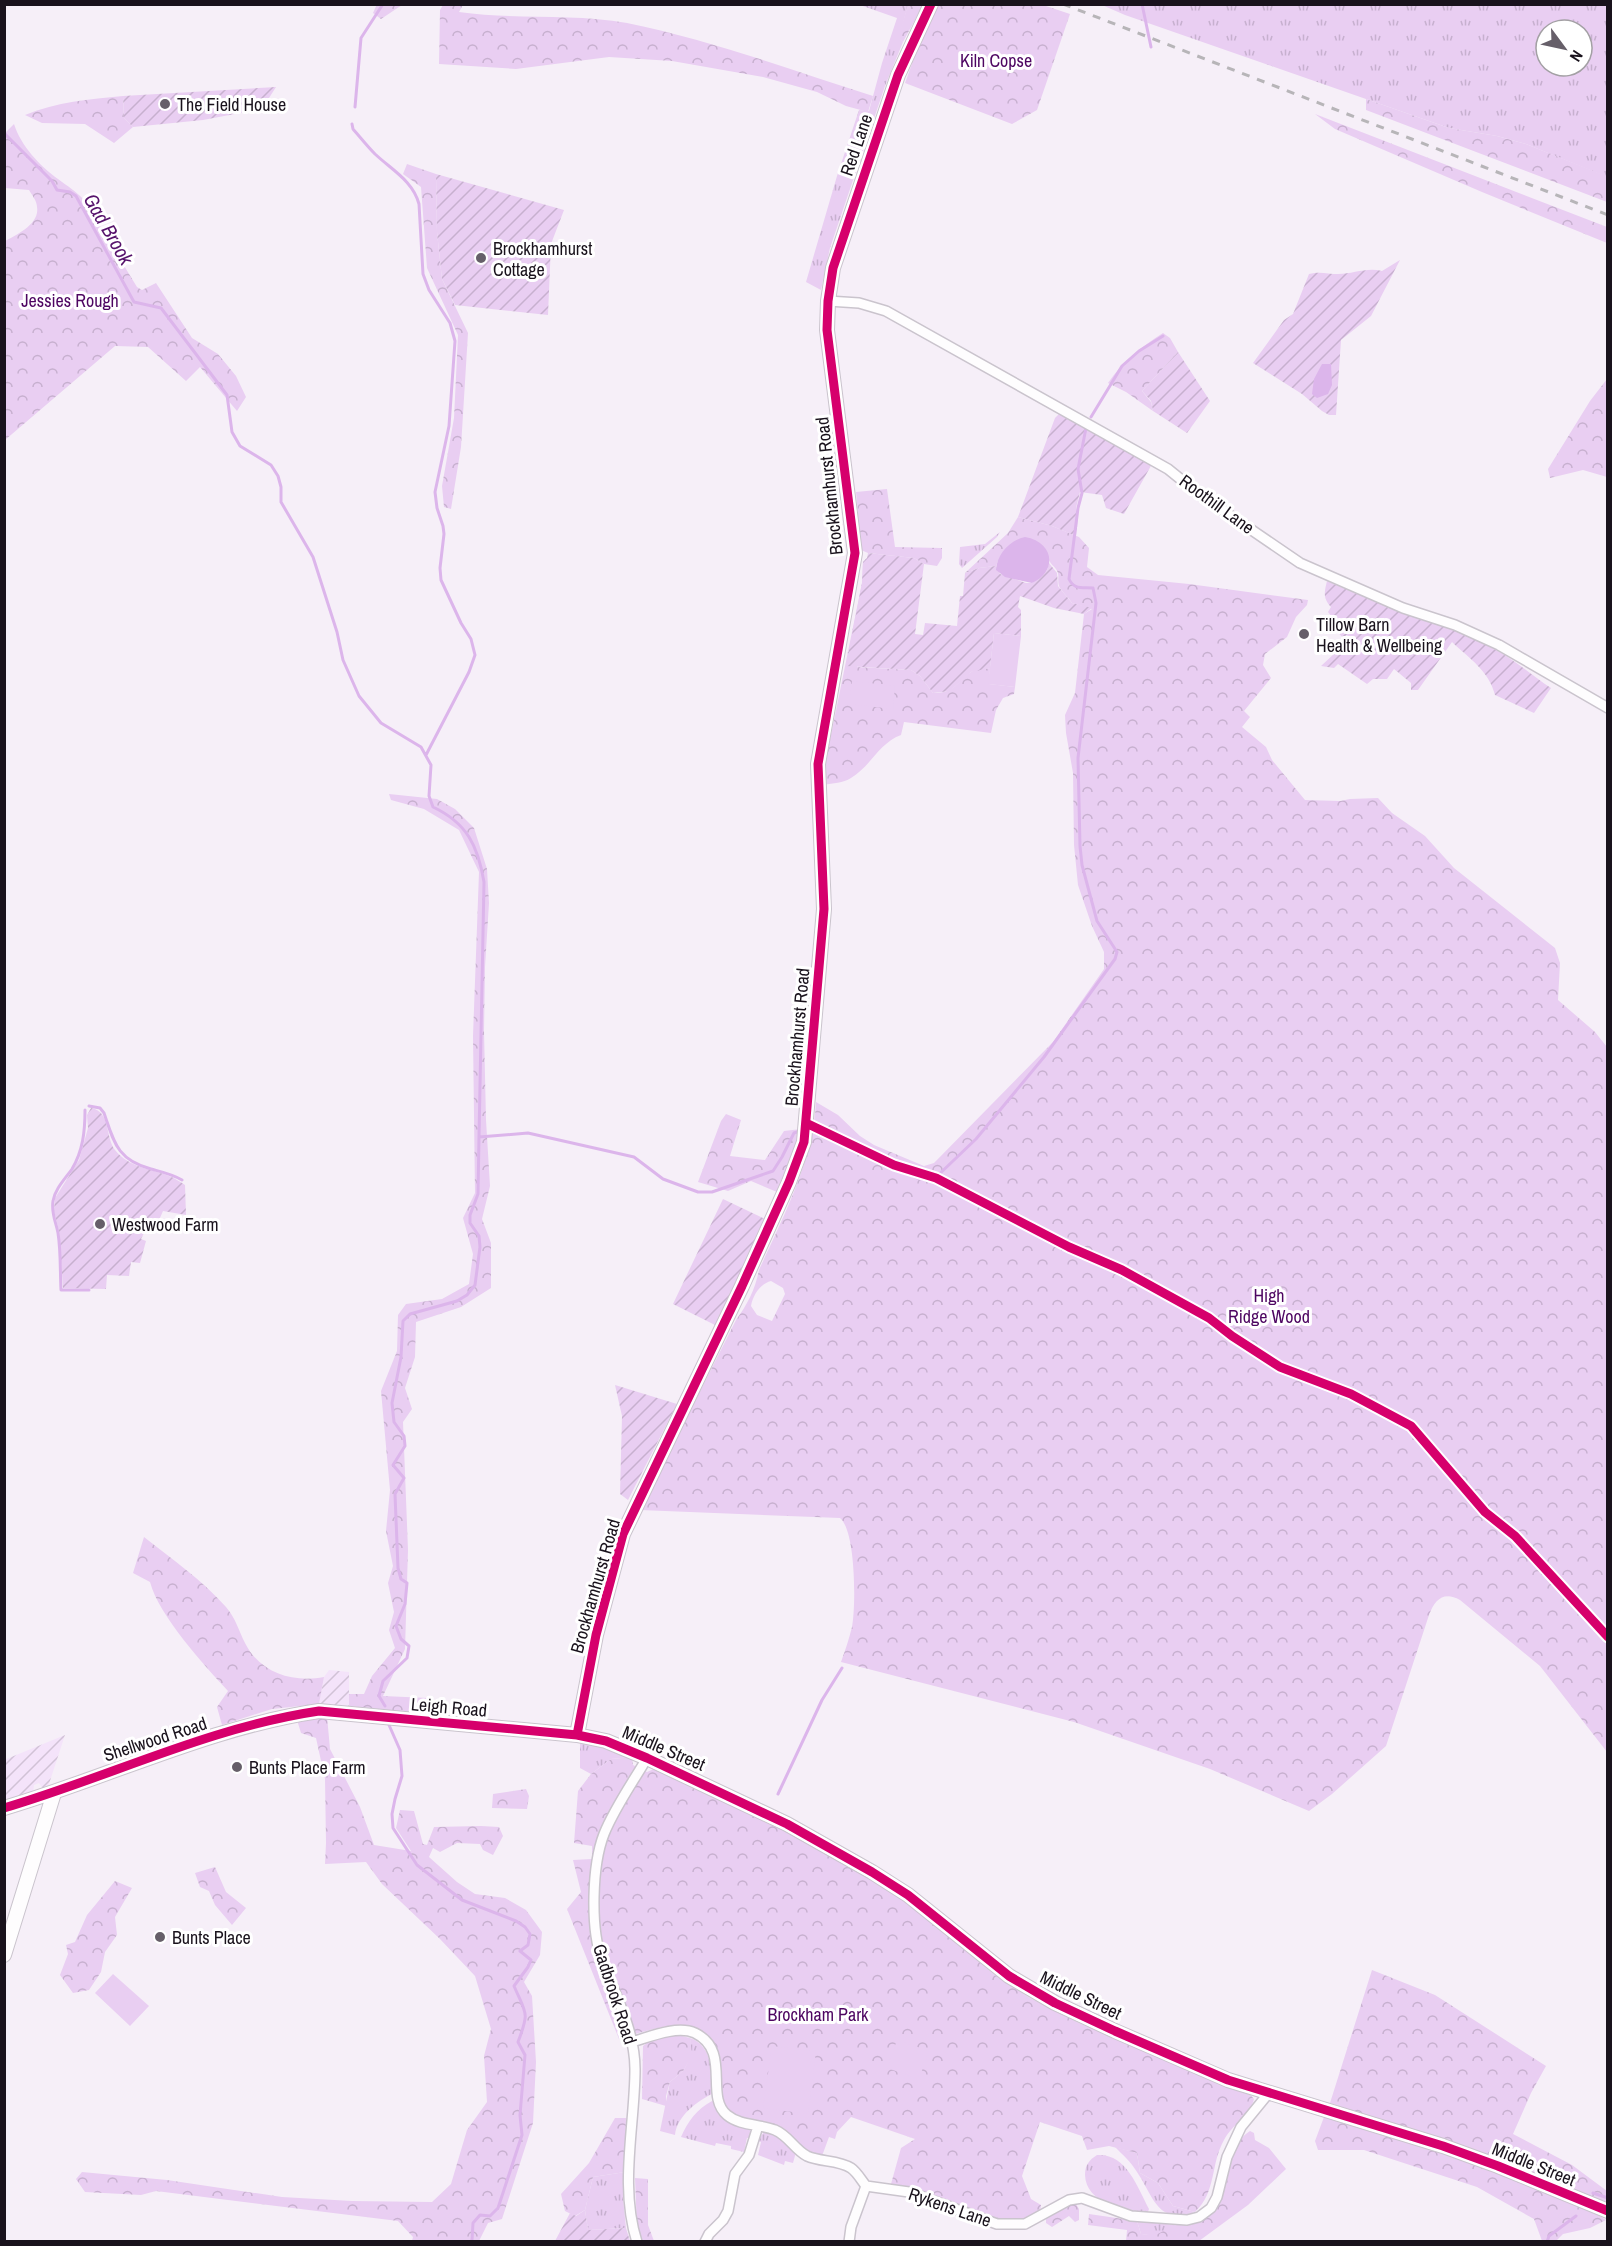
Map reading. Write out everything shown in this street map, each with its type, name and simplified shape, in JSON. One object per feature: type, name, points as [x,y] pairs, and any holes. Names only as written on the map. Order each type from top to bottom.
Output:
[{"type":"street","name":"Red Lane","points":[[828,301],[833,268],[874,143],[898,75],[931,4]]},
{"type":"street","name":"Roothill Lane","points":[[828,301],[859,303],[886,311],[1168,469],[1199,494],[1300,563],[1402,608],[1455,625],[1499,645],[1608,708]]},
{"type":"street","name":"Brockhamhurst Road","points":[[577,1735],[596,1635],[623,1534],[742,1286],[789,1182],[804,1142],[824,909],[818,764],[855,553],[827,330],[828,301]]},
{"type":"street","name":"Leigh Road","points":[[319,1711],[577,1735]]},
{"type":"street","name":"Shellwood Road","points":[[4,1808],[54,1793],[172,1749],[280,1717],[319,1711]]},
{"type":"street","name":"Middle Street","points":[[577,1735],[606,1741],[647,1758],[787,1824],[908,1895],[1009,1976],[1041,1996],[1228,2080],[1443,2146],[1608,2211]]},
{"type":"street","name":"Gadbrook Road","points":[[637,2241],[633,2228],[630,2190],[630,2140],[635,2067],[632,2042],[600,1956],[594,1924],[599,1850],[604,1833],[647,1758]]},
{"type":"street","points":[[4,1955],[54,1793]]},
{"type":"street","points":[[632,2042],[679,2030],[691,2031],[702,2037],[710,2046],[714,2057],[721,2109],[736,2120],[772,2129],[787,2136],[806,2156],[853,2169],[866,2186],[851,2227],[849,2241]]},
{"type":"street","name":"Rykens Lane","points":[[866,2186],[909,2192],[1006,2226],[1025,2224],[1069,2200],[1083,2198],[1131,2216],[1187,2220],[1199,2217],[1211,2208],[1217,2197],[1232,2145],[1246,2120],[1269,2094]]},
{"type":"street","points":[[705,2241],[728,2211],[735,2174],[749,2155],[758,2127]]},
{"type":"shaded area","points":[[1322,364],[1331,364],[1332,385],[1328,394],[1317,398],[1312,394],[1314,379]]},
{"type":"shaded area","points":[[1025,537],[1042,545],[1049,557],[1046,571],[1032,583],[1005,577],[996,570],[1005,549],[1014,541]]},
{"type":"shaded area","points":[[329,1670],[349,1672],[349,1706],[319,1704],[324,1677]]},
{"type":"shaded area","points":[[65,1735],[47,1790],[44,1791],[39,1783],[34,1785],[33,1793],[5,1803],[4,1760]]},
{"type":"green space","points":[[377,4],[402,5],[381,19],[373,13]]},
{"type":"green space","points":[[443,5],[463,5],[459,12],[501,16],[585,18],[627,23],[720,47],[873,96],[868,112],[846,106],[817,92],[763,77],[672,61],[609,57],[516,69],[439,64],[440,10]]},
{"type":"green space","points":[[860,5],[908,5],[899,38],[903,42],[885,86],[830,248],[821,290],[806,282],[859,110],[869,111],[897,18]]},
{"type":"green space","points":[[908,5],[923,5],[903,42],[898,38]]},
{"type":"green space","name":"Kiln Copse","points":[[936,5],[1043,5],[1070,14],[1037,110],[1012,124],[905,83],[926,25]]},
{"type":"green space","points":[[1102,5],[1607,5],[1607,177],[1526,144],[1497,136],[1449,128]]},
{"type":"green space","points":[[276,87],[262,109],[203,120],[133,127],[124,118],[123,96]]},
{"type":"green space","points":[[123,96],[124,118],[133,127],[114,143],[85,124],[42,123],[25,115],[61,104]]},
{"type":"green space","points":[[1366,99],[1449,128],[1497,136],[1526,144],[1606,176],[1607,202],[1366,110]]},
{"type":"green space","points":[[1315,114],[1607,227],[1607,243],[1335,129]]},
{"type":"green space","name":"Jessies Rough","points":[[14,124],[26,148],[38,162],[84,200],[137,287],[142,290],[156,283],[192,338],[218,354],[236,376],[246,397],[237,411],[200,367],[186,381],[148,347],[115,346],[5,440],[5,241],[31,224],[37,213],[36,203],[29,190],[5,188],[5,133]]},
{"type":"green space","points":[[407,164],[436,174],[437,232],[442,279],[468,333],[461,447],[451,509],[444,507],[442,486],[454,418],[458,335],[427,268],[421,187],[403,174]]},
{"type":"green space","points":[[436,174],[564,210],[551,244],[548,315],[455,305],[442,279],[437,232]]},
{"type":"green space","points":[[1400,260],[1371,316],[1341,340],[1336,415],[1329,415],[1322,411],[1302,394],[1253,363],[1284,320],[1293,314],[1309,274],[1382,271]]},
{"type":"green space","points":[[1163,333],[1170,338],[1178,352],[1142,391],[1151,402],[1153,411],[1126,392],[1108,383],[1132,355]]},
{"type":"green space","points":[[1178,352],[1210,401],[1187,433],[1153,411],[1151,401],[1142,391]]},
{"type":"green space","points":[[1607,379],[1607,477],[1583,470],[1550,478],[1548,469],[1590,401]]},
{"type":"green space","points":[[1059,414],[1152,464],[1124,514],[1106,508],[1102,495],[1080,492],[1076,508],[1078,519],[1076,536],[1052,526],[1018,517],[1055,418]]},
{"type":"green space","points":[[887,489],[895,547],[942,548],[942,558],[937,566],[924,564],[914,558],[868,553],[861,550],[856,492]]},
{"type":"green space","name":"High Ridge Wood","points":[[1018,517],[1052,526],[1079,537],[1089,548],[1087,567],[1098,575],[1189,584],[1308,600],[1307,605],[1296,617],[1287,637],[1265,654],[1263,665],[1271,678],[1244,711],[1250,717],[1242,727],[1266,747],[1272,760],[1305,800],[1340,801],[1378,798],[1392,813],[1425,836],[1454,868],[1555,948],[1560,963],[1558,1000],[1595,1032],[1607,1047],[1607,1752],[1540,1666],[1460,1600],[1449,1596],[1437,1601],[1429,1615],[1386,1746],[1332,1794],[1309,1811],[1210,1769],[1074,1722],[841,1662],[852,1627],[854,1570],[849,1538],[840,1518],[640,1510],[736,1320],[753,1291],[759,1270],[803,1167],[814,1124],[816,1102],[838,1115],[860,1136],[874,1145],[924,1166],[934,1163],[1053,1042],[1104,969],[1104,952],[1078,885],[1074,845],[1073,773],[1065,715],[1075,693],[1084,614],[1092,609],[1072,603],[1060,588],[1058,573],[1048,556],[998,561],[996,566],[965,573],[1008,533]],"holes":[[[771,1281],[783,1288],[785,1294],[772,1321],[757,1315],[751,1306],[760,1287]]]},
{"type":"green space","points":[[1000,532],[962,568],[959,564],[960,547],[985,544]]},
{"type":"green space","points":[[868,553],[914,558],[924,564],[915,634],[923,635],[925,623],[957,626],[965,573],[979,568],[996,566],[1000,574],[1032,583],[1047,570],[1049,563],[1057,573],[1058,586],[1072,603],[1092,608],[1084,614],[1054,608],[1020,596],[1018,607],[1021,610],[1021,636],[994,633],[990,668],[971,672],[950,691],[933,693],[920,676],[911,670],[846,666],[862,583],[863,562]]},
{"type":"green space","points":[[867,558],[857,667],[911,670],[920,676],[933,693],[941,693],[955,687],[973,671],[990,668],[989,684],[1015,687],[1014,694],[1003,698],[996,710],[991,733],[904,722],[901,735],[887,743],[858,773],[845,781],[824,785],[825,764],[862,583],[863,562]]},
{"type":"green space","points":[[1327,581],[1474,639],[1509,658],[1551,688],[1534,713],[1495,695],[1484,672],[1452,642],[1418,690],[1411,690],[1411,683],[1394,669],[1387,679],[1373,679],[1367,684],[1338,664],[1334,668],[1321,666],[1350,639],[1347,635],[1343,638],[1331,625],[1332,617],[1328,612],[1331,607],[1325,595]]},
{"type":"green space","points":[[994,633],[1021,636],[1015,687],[988,684]]},
{"type":"green space","points":[[852,681],[895,686],[893,709],[849,704]]},
{"type":"green space","points":[[389,794],[437,799],[455,809],[474,828],[487,869],[489,903],[484,1031],[490,1186],[482,1219],[491,1243],[491,1288],[461,1307],[416,1322],[415,1357],[405,1388],[412,1409],[403,1422],[408,1550],[405,1649],[383,1696],[428,1698],[426,1714],[349,1706],[349,1694],[364,1694],[372,1676],[395,1648],[389,1630],[394,1612],[388,1583],[393,1566],[386,1531],[390,1490],[381,1391],[397,1351],[398,1315],[406,1304],[442,1299],[469,1284],[473,1254],[463,1218],[475,1193],[473,1036],[479,872],[459,830],[424,809],[391,800]]},
{"type":"green space","points":[[91,1108],[102,1114],[112,1145],[127,1161],[171,1177],[185,1185],[186,1215],[163,1211],[153,1234],[145,1231],[141,1239],[146,1241],[140,1263],[131,1262],[129,1276],[107,1275],[106,1289],[63,1288],[59,1231],[54,1211],[55,1198],[79,1160],[88,1128],[87,1115]]},
{"type":"green space","points":[[726,1114],[741,1120],[730,1156],[765,1160],[784,1131],[801,1129],[790,1164],[777,1192],[751,1181],[728,1191],[698,1182],[721,1121]]},
{"type":"green space","points":[[723,1199],[765,1219],[717,1326],[673,1304]]},
{"type":"green space","points":[[615,1385],[677,1404],[628,1500],[620,1494],[622,1416]]},
{"type":"green space","points":[[144,1537],[217,1597],[229,1611],[251,1653],[268,1669],[289,1677],[324,1677],[319,1704],[272,1709],[222,1725],[217,1707],[228,1691],[172,1625],[150,1582],[133,1573]]},
{"type":"green space","points":[[327,1716],[330,1749],[360,1807],[374,1845],[411,1851],[396,1828],[400,1810],[414,1811],[423,1844],[427,1845],[434,1827],[499,1827],[503,1836],[493,1855],[483,1850],[480,1844],[457,1843],[440,1852],[433,1848],[429,1857],[457,1882],[475,1894],[505,1898],[526,1910],[542,1932],[540,1955],[524,1982],[532,1996],[536,2062],[533,2123],[502,2219],[488,2223],[479,2241],[412,2241],[413,2237],[398,2221],[156,2191],[141,2195],[85,2192],[76,2179],[82,2172],[167,2180],[282,2197],[352,2201],[432,2202],[451,2184],[467,2130],[487,2102],[484,2056],[491,2029],[475,1976],[382,1884],[366,1862],[325,1864],[325,1779],[316,1738],[301,1733],[297,1720]]},
{"type":"green space","points":[[580,1743],[606,1747],[632,1757],[611,1759],[591,1774],[580,1768]]},
{"type":"green space","name":"Brockham Park","points":[[632,1757],[633,1765],[647,1772],[656,1768],[814,1845],[903,1899],[995,1975],[1030,1998],[1079,2023],[1249,2093],[1254,2099],[1252,2105],[1224,2140],[1210,2187],[1202,2204],[1195,2212],[1173,2206],[1158,2183],[1140,2173],[1137,2153],[1109,2146],[1087,2150],[1082,2136],[1040,2122],[1022,2176],[1031,2199],[1041,2205],[1040,2212],[1023,2222],[1001,2223],[911,2188],[891,2184],[901,2148],[915,2139],[851,2117],[837,2132],[835,2139],[829,2137],[822,2156],[805,2149],[777,2126],[731,2113],[722,2100],[716,2051],[708,2037],[697,2029],[669,2026],[619,2039],[567,1909],[581,1892],[573,1860],[592,1859],[592,1846],[574,1843],[578,1791],[591,1774],[611,1759]]},
{"type":"green space","points":[[526,1789],[529,1796],[527,1809],[492,1808],[493,1794]]},
{"type":"green space","points":[[215,1867],[226,1892],[246,1908],[232,1925],[215,1905],[209,1891],[200,1887],[195,1873]]},
{"type":"green space","points":[[115,1881],[132,1888],[115,1917],[117,1935],[105,1952],[101,1972],[89,1990],[73,1993],[60,1975],[68,1954],[66,1945],[75,1942],[87,1915]]},
{"type":"green space","points":[[1372,1970],[1435,1995],[1546,2066],[1513,2134],[1572,2165],[1607,2191],[1607,2202],[1330,2103]]},
{"type":"green space","points":[[113,1974],[149,2006],[130,2026],[95,1993]]},
{"type":"green space","points":[[678,2035],[690,2038],[692,2055],[684,2070],[670,2082],[666,2106],[642,2099],[643,2046],[651,2040]]},
{"type":"green space","points":[[690,2038],[698,2042],[707,2054],[714,2093],[701,2100],[684,2115],[675,2135],[660,2131],[670,2082],[684,2070],[691,2055]]},
{"type":"green space","points":[[897,2040],[929,2051],[919,2079],[887,2068]]},
{"type":"green space","points":[[772,2046],[816,2051],[808,2114],[763,2108]]},
{"type":"green space","points":[[712,2101],[716,2103],[720,2115],[724,2118],[750,2129],[751,2139],[747,2138],[744,2152],[731,2149],[731,2146],[716,2143],[715,2146],[681,2137],[694,2116]]},
{"type":"green space","points":[[1324,2117],[1398,2138],[1523,2180],[1574,2202],[1606,2220],[1590,2228],[1563,2234],[1556,2241],[1542,2241],[1534,2219],[1477,2187],[1364,2150],[1318,2150],[1315,2141]]},
{"type":"green space","points":[[615,2118],[626,2118],[625,2172],[593,2177],[585,2210],[575,2216],[565,2211],[561,2194],[589,2163]]},
{"type":"green space","points":[[1250,2131],[1254,2133],[1255,2140],[1269,2148],[1286,2169],[1248,2205],[1199,2241],[1126,2241],[1127,2230],[1088,2225],[1089,2214],[1137,2221],[1141,2234],[1153,2235],[1179,2224],[1199,2222],[1211,2214],[1218,2204],[1234,2151],[1240,2140]]},
{"type":"green space","points":[[764,2132],[780,2136],[796,2152],[793,2163],[785,2161],[784,2165],[758,2155],[761,2142],[757,2141]]},
{"type":"green space","points":[[1115,2147],[1137,2153],[1140,2173],[1158,2183],[1173,2206],[1195,2212],[1172,2215],[1164,2212],[1132,2165]]},
{"type":"green space","points":[[1097,2155],[1116,2159],[1123,2165],[1140,2191],[1149,2209],[1148,2212],[1116,2207],[1098,2198],[1092,2192],[1087,2185],[1085,2171],[1088,2163]]},
{"type":"green space","points":[[625,2172],[623,2198],[626,2228],[588,2230],[585,2210],[593,2177]]},
{"type":"green space","points":[[635,2178],[648,2179],[648,2225],[654,2241],[641,2241],[637,2229]]},
{"type":"green space","points":[[1073,2203],[1079,2209],[1079,2220],[1075,2222],[1069,2216],[1052,2227],[1046,2223],[1046,2218]]},
{"type":"green space","points":[[585,2210],[588,2230],[626,2228],[630,2241],[555,2241],[570,2213],[576,2216]]},
{"type":"green space","points":[[1137,2221],[1176,2225],[1156,2236],[1141,2234]]},
{"type":"waterway","points":[[355,107],[361,38],[383,4]]},
{"type":"waterway","points":[[1142,4],[1151,47]]},
{"type":"waterway","points":[[352,124],[353,129],[369,148],[407,182],[416,196],[419,204],[423,274],[429,290],[450,323],[455,341],[449,426],[435,492],[444,534],[441,580],[471,639],[475,655],[469,672],[426,755]]},
{"type":"waterway","points":[[5,134],[52,181],[57,190],[70,192],[76,196],[134,302],[161,308],[227,395],[232,432],[240,446],[271,465],[278,476],[281,502],[313,557],[337,632],[343,660],[359,696],[381,723],[421,747],[431,765],[429,796],[433,807],[454,820],[469,837],[481,869],[484,882],[478,1194],[470,1215],[470,1223],[479,1236],[480,1247],[475,1285],[467,1295],[457,1301],[410,1314],[403,1321],[401,1357],[392,1403],[394,1422],[404,1436],[405,1446],[393,1465],[404,1478],[395,1494],[398,1568],[401,1579],[407,1583],[405,1604],[396,1626],[401,1639],[409,1646],[407,1658],[383,1681],[379,1696],[385,1706]]},
{"type":"waterway","points":[[1091,417],[1122,366],[1139,351],[1163,336]]},
{"type":"waterway","points":[[898,1169],[917,1178],[932,1181],[976,1139],[1044,1057],[1115,959],[1117,952],[1097,921],[1082,865],[1080,846],[1078,758],[1096,603],[1093,588],[1076,586],[1069,579],[1082,493],[1078,469],[1086,428]]},
{"type":"waterway","points":[[89,1106],[100,1108],[104,1113],[114,1141],[131,1161],[182,1180]]},
{"type":"waterway","points":[[85,1110],[84,1133],[79,1155],[56,1192],[53,1213],[59,1240],[61,1290],[89,1290]]},
{"type":"waterway","points":[[479,1137],[528,1133],[634,1157],[663,1179],[698,1192],[712,1192],[773,1171],[794,1133],[797,1132]]},
{"type":"waterway","points":[[813,1132],[890,1166]]},
{"type":"waterway","points":[[778,1794],[822,1700],[842,1668]]},
{"type":"waterway","name":"Gad Brook","points":[[389,1725],[400,1750],[402,1776],[392,1814],[393,1828],[417,1865],[462,1900],[516,1921],[530,1934],[528,1945],[520,1951],[531,1960],[514,1986],[525,2013],[518,2042],[525,2055],[520,2115],[522,2135],[498,2208],[490,2216],[480,2215],[473,2223],[470,2242]]},
{"type":"waterway","points":[[1593,2193],[1608,2198]]},
{"type":"waterway","points":[[1547,2242],[1549,2236],[1576,2216]]},
{"type":"railway","points":[[1063,4],[1608,215]]},
{"type":"cycle path","points":[[577,1735],[596,1635],[623,1534],[742,1286],[789,1182],[804,1142],[824,909],[818,764],[855,553],[827,330],[828,301],[833,268],[898,75],[931,4]]},
{"type":"cycle path","points":[[806,1123],[894,1165],[936,1178],[1069,1247],[1122,1270],[1209,1318],[1280,1367],[1351,1394],[1411,1426],[1485,1512],[1515,1536],[1608,1637]]},
{"type":"cycle path","points":[[4,1808],[199,1741],[278,1718],[319,1711],[577,1735],[606,1741],[787,1824],[872,1872],[908,1895],[1009,1976],[1055,2003],[1228,2080],[1443,2146],[1608,2211]]},
{"type":"place","name":"The Field House","points":[[165,104]]},
{"type":"place","name":"Brockhamhurst Cottage","points":[[481,258]]},
{"type":"place","name":"Tillow Barn Health & Wellbeing","points":[[1304,634]]},
{"type":"place","name":"Westwood Farm","points":[[100,1224]]},
{"type":"place","name":"Bunts Place Farm","points":[[237,1767]]},
{"type":"place","name":"Bunts Place","points":[[160,1937]]}]
